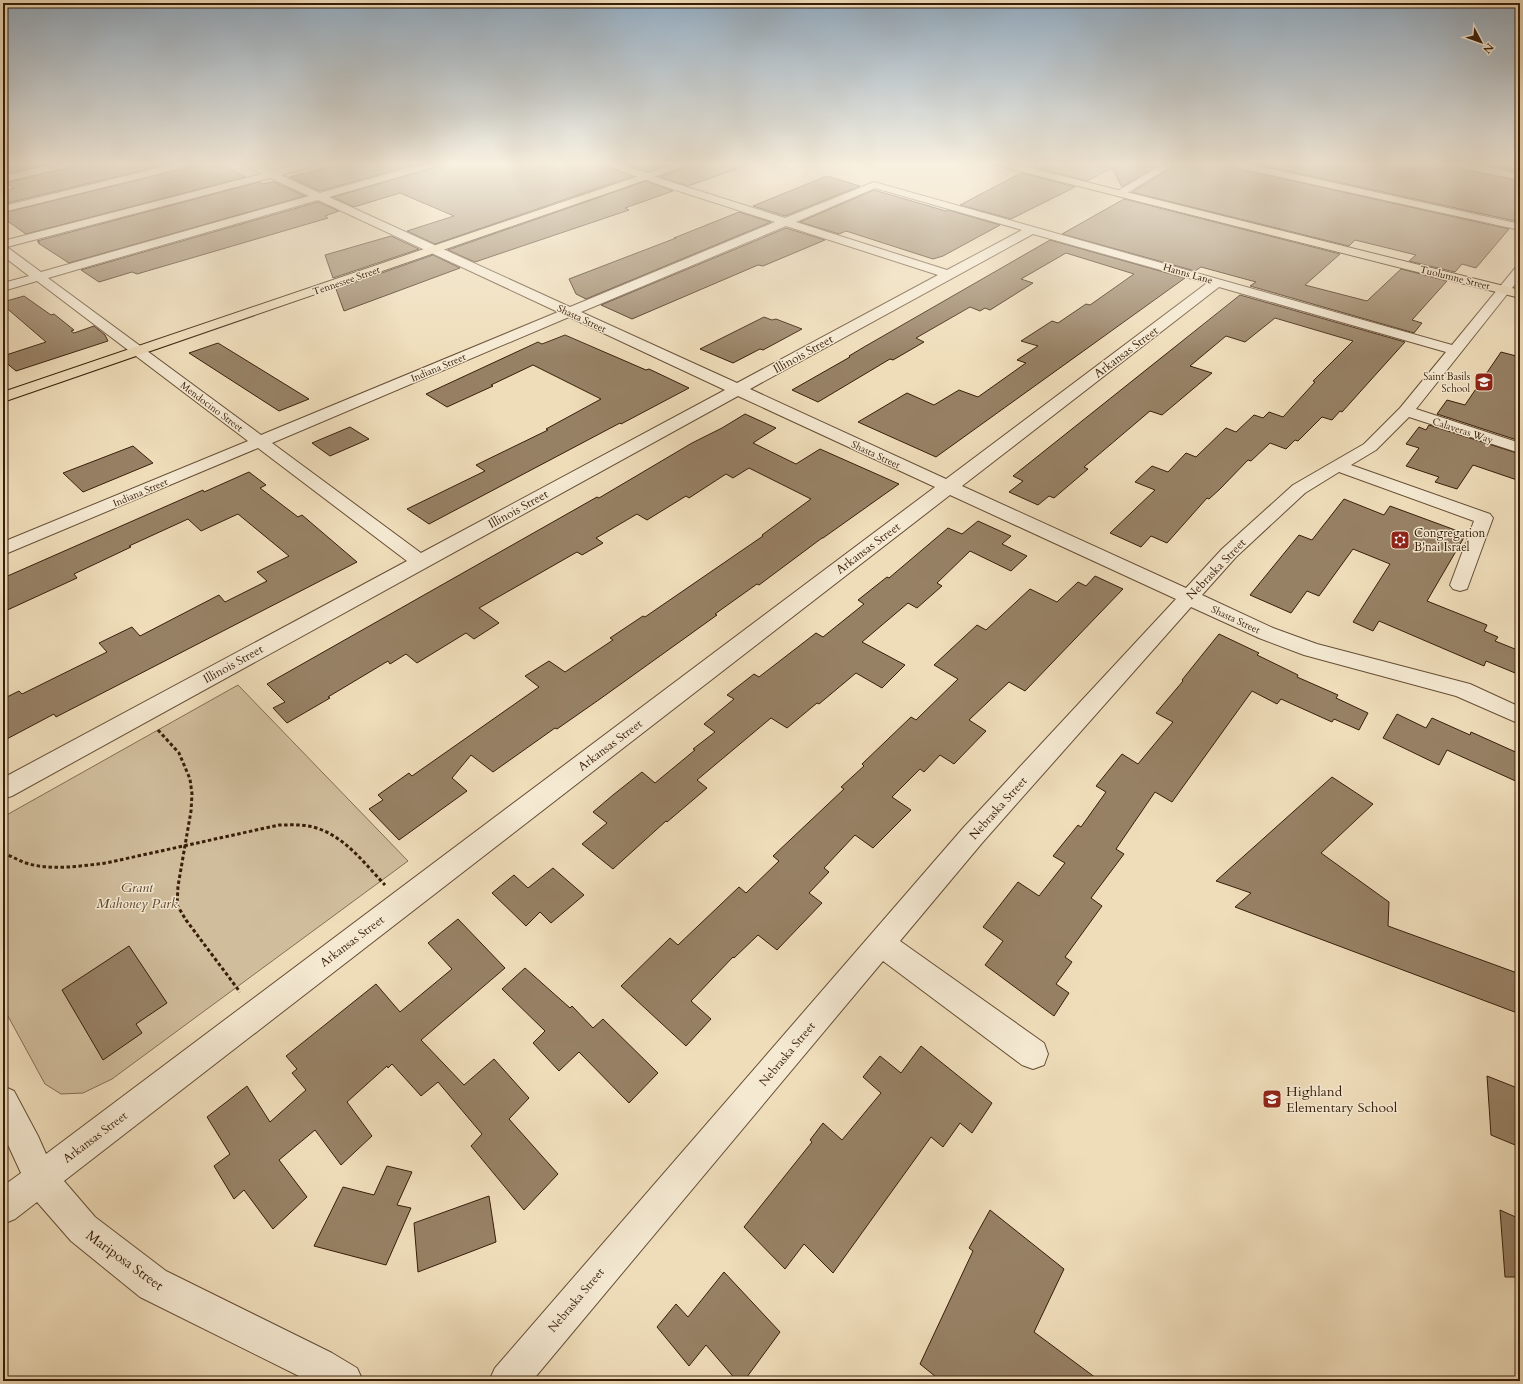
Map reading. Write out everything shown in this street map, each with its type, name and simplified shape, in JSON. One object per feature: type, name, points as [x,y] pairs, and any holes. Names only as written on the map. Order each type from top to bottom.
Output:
[{"type":"main road","name":"Tennessee Street","points":[[3,397],[500,227]]},
{"type":"main road","name":"Tuolumne Street","points":[[1256,227],[1512,291]]},
{"type":"street","points":[[3,246],[76,227]]},
{"type":"street","points":[[3,287],[215,227]]},
{"type":"street","name":"Shasta Street","points":[[384,227],[1266,633],[1311,650],[1462,690],[1520,716]]},
{"type":"street","name":"Indiana Street","points":[[3,549],[774,227]]},
{"type":"street","points":[[799,227],[948,275]]},
{"type":"street","name":"Hanns Lane","points":[[1024,227],[1455,350]]},
{"type":"street","name":"Illinois Street","points":[[3,789],[1033,229]]},
{"type":"street","name":"Mendocino Street","points":[[3,250],[421,562]]},
{"type":"street","name":"Nebraska Street","points":[[508,1381],[973,835],[1229,553],[1299,489],[1370,447],[1406,411],[1455,350],[1512,291],[1520,270]]},
{"type":"street","name":"Arkansas Street","points":[[3,1207],[1217,282]]},
{"type":"street","name":"Calaveras Way","points":[[1406,411],[1520,448]]},
{"type":"street","points":[[1338,466],[1484,518],[1460,585]]},
{"type":"street","points":[[881,943],[1033,1054]]},
{"type":"street","name":"Mariposa Street","points":[[3,1102],[27,1147],[40,1179],[83,1229],[153,1284],[319,1366],[344,1381]]},
{"type":"path","points":[[142,714],[179,753],[190,779],[192,794],[186,846],[178,886],[177,905],[186,920],[257,1014]]},
{"type":"path","points":[[3,853],[27,863],[63,867],[106,863],[279,825],[315,827],[339,839],[403,903]]},
{"type":"green space","name":"Grant Mahoney Park","points":[[238,685],[408,861],[112,1079],[83,1093],[61,1094],[45,1084],[3,1007],[3,817]]},
{"type":"building","points":[[15,227],[55,227],[26,234]]},
{"type":"building","points":[[91,227],[197,227],[69,263],[37,241]]},
{"type":"building","points":[[232,227],[299,227],[137,274],[132,272],[99,282],[81,270]]},
{"type":"building","points":[[421,227],[486,227],[435,244],[407,231]]},
{"type":"building","points":[[515,227],[580,227],[475,262],[448,250]]},
{"type":"building","points":[[703,227],[760,227],[586,299],[576,294],[569,279],[676,238],[674,238]]},
{"type":"building","points":[[815,227],[997,227],[943,256],[933,259],[846,231],[839,234]]},
{"type":"building","points":[[1075,227],[1232,227],[1340,254],[1305,285],[1367,301],[1401,269],[1447,281],[1412,320],[1422,323],[1414,333],[1250,286],[1256,282],[1201,267],[1195,271],[1062,234]]},
{"type":"building","points":[[1271,227],[1498,227],[1509,229],[1476,268],[1462,264],[1455,272],[1409,261],[1416,255],[1355,240],[1349,246]]},
{"type":"building","points":[[786,228],[825,240],[763,266],[758,265],[632,319],[601,305]]},
{"type":"building","points":[[391,236],[419,249],[333,278],[325,255]]},
{"type":"building","points":[[1050,240],[1185,278],[936,457],[858,422],[907,393],[934,405],[959,390],[978,397],[1026,363],[1017,360],[1038,346],[1021,341],[1052,321],[1058,323],[1086,304],[1090,305],[1134,274],[1066,253],[1021,279],[1033,283],[990,310],[985,308],[980,311],[970,307],[916,338],[924,342],[893,360],[890,359],[818,402],[792,390],[850,357],[849,356],[864,347]]},
{"type":"building","points":[[433,255],[460,268],[344,311],[336,289]]},
{"type":"building","points":[[1240,295],[1405,342],[1342,412],[1340,411],[1332,420],[1322,417],[1298,441],[1295,440],[1286,449],[1270,443],[1251,461],[1248,460],[1209,499],[1207,498],[1167,543],[1151,536],[1141,547],[1110,533],[1155,490],[1135,482],[1152,466],[1168,472],[1186,453],[1196,457],[1226,428],[1236,432],[1254,415],[1263,418],[1269,412],[1283,417],[1315,382],[1313,381],[1353,341],[1275,318],[1245,342],[1226,336],[1190,366],[1212,373],[1162,415],[1150,411],[1084,467],[1088,469],[1054,498],[1049,496],[1038,505],[1009,492],[1023,481],[1013,476]]},
{"type":"building","points":[[24,296],[51,315],[54,314],[74,330],[71,331],[74,333],[94,326],[105,335],[108,341],[16,371],[3,360],[3,356],[46,342],[3,305],[3,302]]},
{"type":"building","points":[[764,317],[772,320],[776,319],[802,329],[763,350],[760,349],[733,363],[700,349]]},
{"type":"building","points":[[565,335],[646,370],[649,369],[689,388],[429,524],[407,509],[485,471],[476,465],[548,430],[546,429],[601,399],[533,365],[491,385],[493,386],[447,407],[426,394],[538,342],[542,344]]},
{"type":"building","points":[[218,343],[309,399],[279,411],[189,353]]},
{"type":"building","name":"Saint Basils School","points":[[1501,352],[1520,357],[1520,441],[1437,414],[1447,400],[1465,405]]},
{"type":"building","points":[[745,414],[776,428],[753,443],[796,464],[820,449],[899,484],[822,538],[759,585],[757,584],[715,614],[717,615],[600,699],[557,729],[555,728],[493,772],[471,755],[452,778],[467,791],[399,840],[369,809],[383,800],[378,795],[409,773],[412,776],[539,687],[525,676],[549,661],[565,672],[613,640],[610,638],[643,616],[645,617],[763,536],[762,535],[811,499],[749,468],[733,478],[726,474],[689,498],[686,496],[647,520],[637,514],[596,538],[603,543],[582,555],[577,552],[479,608],[499,623],[474,639],[466,633],[417,663],[406,654],[390,664],[388,661],[287,723],[273,708],[285,702],[267,684],[597,497],[599,498],[692,443],[722,428]]},
{"type":"building","points":[[1429,425],[1520,454],[1520,481],[1473,465],[1457,489],[1435,482],[1439,477],[1406,466],[1419,448],[1406,444],[1419,427],[1426,430]]},
{"type":"building","points":[[350,427],[369,439],[330,456],[312,443]]},
{"type":"building","points":[[133,446],[153,463],[83,492],[63,473]]},
{"type":"building","points":[[249,472],[266,485],[260,488],[298,517],[302,515],[357,562],[56,717],[54,714],[3,741],[3,699],[19,691],[22,694],[107,652],[99,643],[132,627],[140,636],[219,595],[225,602],[267,581],[257,572],[289,556],[238,514],[201,531],[188,519],[129,546],[131,547],[74,574],[77,578],[3,612],[3,578],[203,490],[204,492]]},
{"type":"building","points":[[1344,499],[1384,515],[1390,506],[1466,534],[1427,601],[1487,625],[1484,631],[1498,637],[1495,641],[1520,651],[1520,675],[1486,661],[1484,666],[1379,621],[1373,631],[1353,622],[1390,564],[1353,549],[1319,596],[1307,591],[1291,613],[1250,595],[1299,535],[1312,540]]},
{"type":"building","points":[[978,521],[1011,536],[1002,544],[1027,556],[1011,571],[970,551],[937,583],[942,586],[917,608],[908,603],[862,642],[905,665],[882,688],[856,673],[787,728],[771,718],[697,780],[707,788],[667,822],[666,821],[613,869],[582,844],[607,823],[593,812],[613,795],[642,772],[655,783],[695,750],[693,749],[715,732],[704,724],[734,699],[727,695],[754,674],[759,677],[816,633],[823,637],[864,604],[858,600],[887,577],[889,578],[948,528],[962,534]]},
{"type":"building","points":[[1095,576],[1123,589],[1025,691],[1009,682],[969,720],[986,731],[954,764],[940,755],[924,772],[920,769],[892,797],[911,810],[873,848],[855,835],[824,868],[829,872],[809,893],[822,903],[777,950],[758,935],[734,958],[733,957],[691,1001],[711,1019],[686,1046],[621,986],[670,938],[678,945],[739,887],[746,893],[779,861],[773,856],[844,789],[841,787],[864,766],[862,764],[911,717],[916,720],[958,679],[934,665],[977,625],[986,630],[1030,589],[1057,602],[1078,582],[1086,586]]},
{"type":"building","points":[[1219,634],[1259,653],[1257,655],[1298,675],[1297,677],[1338,695],[1336,698],[1368,713],[1359,730],[1334,719],[1332,722],[1281,699],[1277,704],[1252,691],[1172,802],[1155,792],[1116,849],[1124,854],[1091,898],[1102,906],[1065,957],[1072,962],[1056,984],[1069,993],[1054,1016],[985,965],[1003,941],[983,927],[1018,882],[1039,896],[1065,863],[1053,856],[1078,825],[1081,827],[1106,792],[1096,786],[1122,754],[1138,764],[1173,722],[1156,713]]},
{"type":"building","points":[[1397,714],[1426,728],[1432,718],[1470,735],[1471,732],[1520,754],[1520,783],[1447,750],[1439,765],[1383,738]]},
{"type":"building","points":[[1332,777],[1373,804],[1321,853],[1389,902],[1388,926],[1520,974],[1520,1014],[1235,907],[1251,893],[1216,881]]},
{"type":"building","points":[[553,868],[584,895],[551,923],[540,912],[526,926],[492,893],[514,875],[528,888]]},
{"type":"building","points":[[458,919],[505,968],[421,1040],[464,1085],[494,1059],[529,1098],[509,1119],[558,1174],[524,1210],[471,1146],[482,1134],[438,1082],[421,1096],[392,1064],[388,1068],[387,1066],[347,1102],[372,1136],[341,1165],[315,1130],[279,1160],[307,1197],[273,1229],[244,1190],[234,1199],[214,1166],[230,1154],[207,1117],[247,1086],[270,1122],[306,1090],[292,1073],[297,1069],[286,1056],[376,984],[400,1012],[452,969],[428,943]]},
{"type":"building","points":[[129,946],[167,1003],[136,1024],[142,1033],[103,1060],[62,990]]},
{"type":"building","points":[[525,968],[570,1008],[572,1006],[593,1028],[603,1019],[658,1073],[629,1103],[579,1052],[559,1071],[533,1043],[545,1031],[502,989]]},
{"type":"building","points":[[921,1046],[992,1103],[972,1133],[960,1123],[943,1147],[931,1137],[833,1273],[804,1244],[785,1269],[744,1227],[812,1142],[810,1140],[823,1123],[842,1140],[881,1093],[863,1077],[880,1056],[901,1073]]},
{"type":"building","points":[[1487,1076],[1520,1089],[1520,1147],[1491,1135]]},
{"type":"building","points":[[387,1166],[412,1172],[397,1205],[411,1208],[386,1265],[314,1246],[343,1187],[374,1195]]},
{"type":"building","points":[[489,1196],[496,1242],[418,1272],[414,1223]]},
{"type":"building","points":[[990,1210],[1064,1269],[1034,1332],[1100,1381],[941,1381],[920,1364],[973,1251],[969,1248]]},
{"type":"building","points":[[1500,1210],[1520,1219],[1520,1277],[1505,1277]]},
{"type":"building","points":[[724,1272],[780,1332],[744,1381],[737,1381],[706,1345],[689,1366],[657,1327],[676,1304],[688,1317]]},
{"type":"place","name":"Saint Basils School","points":[[1484,382]]},
{"type":"place","name":"Congregation B'nai Israel","points":[[1400,540]]},
{"type":"place","name":"Highland Elementary School","points":[[1272,1099]]}]
